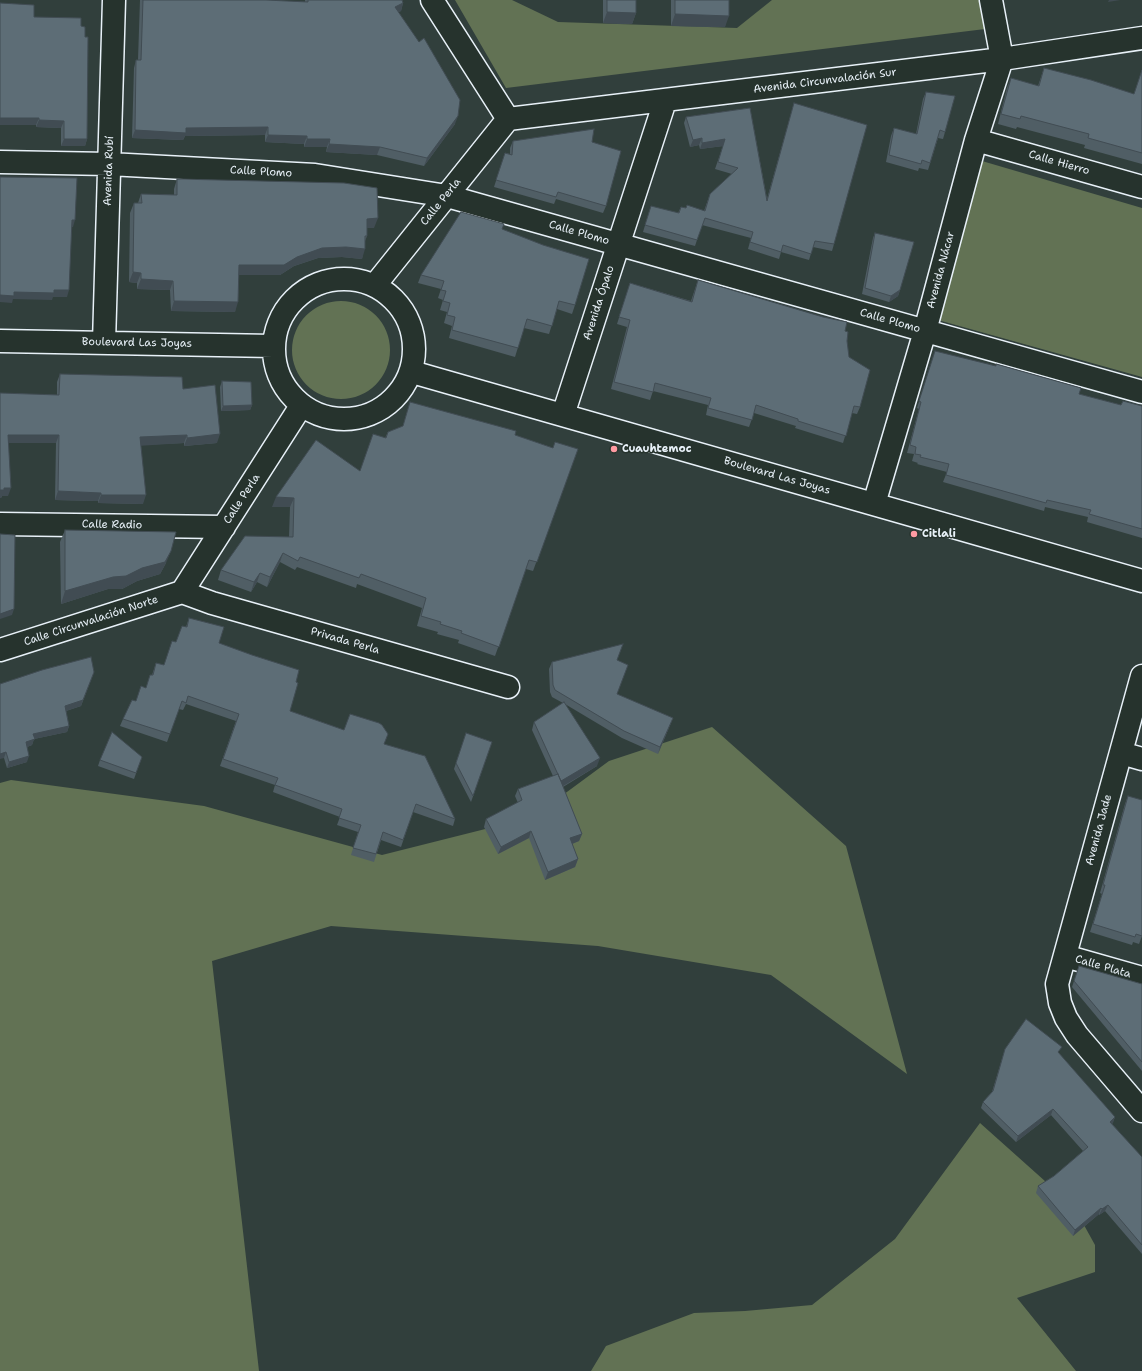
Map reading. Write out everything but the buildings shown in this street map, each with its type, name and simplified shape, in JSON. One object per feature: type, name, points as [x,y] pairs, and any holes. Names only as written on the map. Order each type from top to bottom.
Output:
[{"type":"street","name":"Avenida Rubí","points":[[104,343],[114,0]]},
{"type":"street","points":[[432,0],[508,119]]},
{"type":"street","points":[[991,0],[1002,59]]},
{"type":"street","name":"Avenida Circunvalación Sur","points":[[508,119],[1002,59],[1142,38]]},
{"type":"street","name":"Avenida Nácar","points":[[874,504],[925,331],[976,140],[1002,59]]},
{"type":"street","name":"Avenida Ópalo","points":[[563,415],[665,100]]},
{"type":"street","name":"Calle Perla","points":[[375,285],[508,119]]},
{"type":"street","name":"Calle Hierro","points":[[976,140],[1142,187]]},
{"type":"street","name":"Calle Plomo","points":[[0,162],[109,164],[316,175],[446,196],[1142,392]]},
{"type":"street","points":[[352,279],[375,285],[396,300],[410,321],[416,346],[412,372],[395,400],[367,416],[336,420],[301,406],[291,397],[281,382],[274,364],[273,346],[278,323],[290,303],[308,288],[329,280],[352,279]]},
{"type":"street","name":"Boulevard Las Joyas","points":[[0,341],[273,346]]},
{"type":"street","name":"Boulevard Las Joyas","points":[[412,372],[1142,581]]},
{"type":"street","name":"Calle Perla","points":[[182,592],[301,406]]},
{"type":"street","name":"Calle Radio","points":[[0,524],[224,527]]},
{"type":"street","name":"Calle Circunvalación Norte","points":[[0,650],[182,592]]},
{"type":"street","name":"Privada Perla","points":[[182,592],[212,604],[508,687]]},
{"type":"street","name":"Avenida Jade","points":[[1142,676],[1057,984],[1060,1003],[1066,1018],[1078,1035],[1142,1111]]},
{"type":"street","points":[[1120,753],[1142,759]]},
{"type":"street","name":"Calle Plata","points":[[1065,956],[1142,978]]},
{"type":"green space","points":[[455,0],[512,0],[558,22],[737,28],[772,0],[979,0],[985,29],[506,88]]},
{"type":"green space","points":[[982,161],[1142,208],[1142,377],[938,320]]},
{"type":"green space","points":[[341,301],[360,304],[376,315],[387,331],[390,350],[387,369],[376,385],[360,396],[341,399],[322,396],[306,385],[295,369],[292,350],[295,331],[306,315],[322,304]]},
{"type":"green space","points":[[712,727],[846,846],[907,1074],[771,975],[598,946],[331,926],[212,961],[259,1371],[0,1371],[0,783],[11,780],[204,806],[382,855],[533,817],[609,761]]},
{"type":"green space","points":[[980,1123],[1074,1207],[1095,1245],[1095,1272],[1017,1298],[1076,1371],[591,1371],[606,1346],[694,1313],[745,1311],[812,1305],[895,1239]]},
{"type":"place","name":"Cuauhtemoc","points":[[614,449]]},
{"type":"place","name":"Citlali","points":[[914,534]]}]
